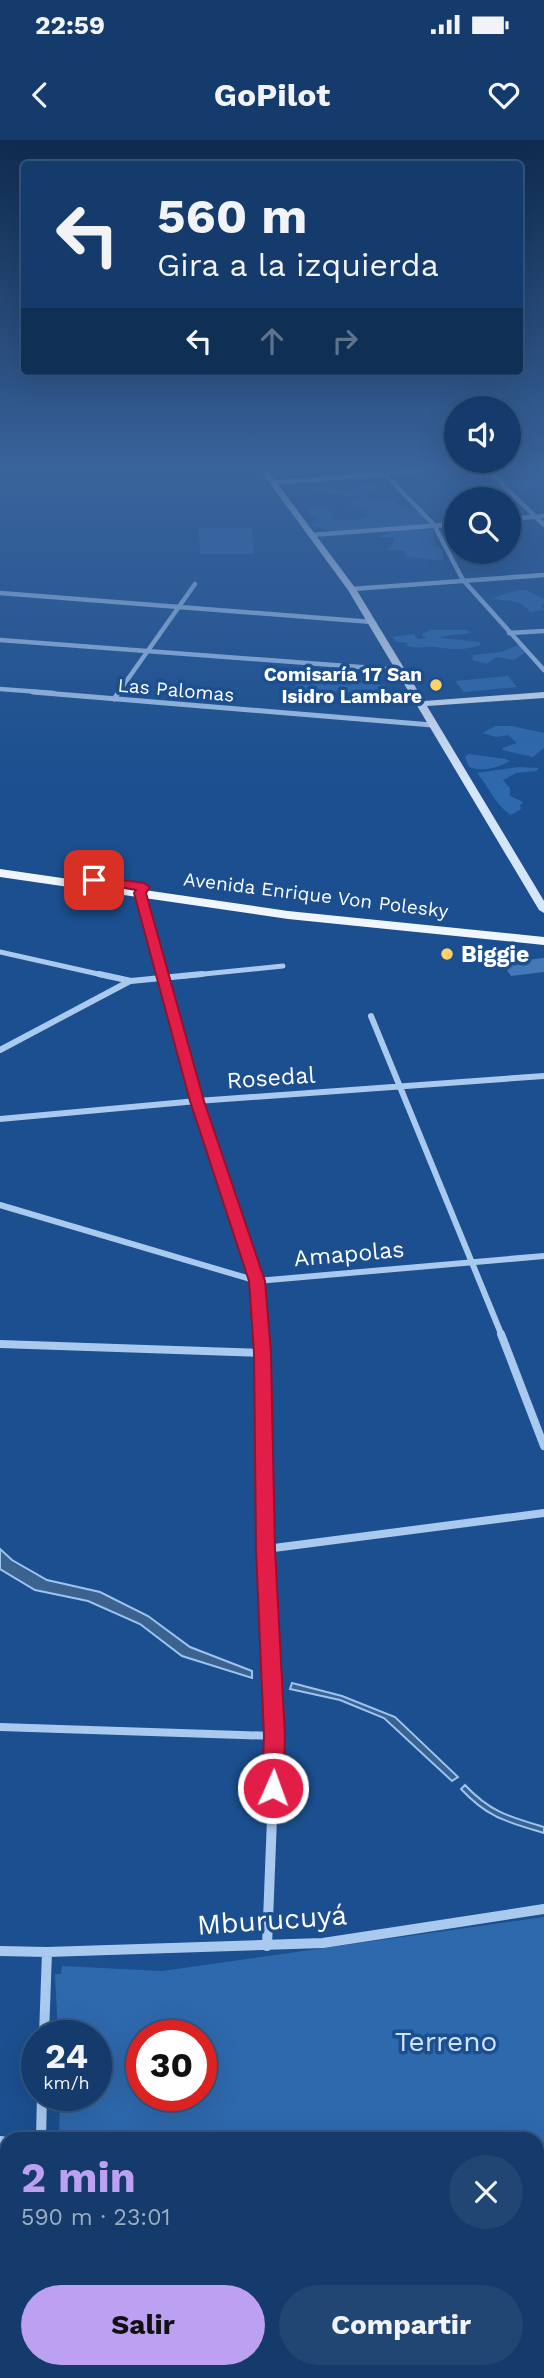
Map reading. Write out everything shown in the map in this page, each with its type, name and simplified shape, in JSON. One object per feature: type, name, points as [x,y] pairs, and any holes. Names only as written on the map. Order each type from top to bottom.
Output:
[{"type":"main road","points":[[342,575],[544,909]]},
{"type":"main road","points":[[420,704],[544,695]]},
{"type":"main road","name":"Avenida Enrique Von Polesky","points":[[0,866],[288,915],[544,941]]},
{"type":"main road","name":"Avenida Enrique Von Polesky","points":[[0,873],[353,915],[544,929]]},
{"type":"street","points":[[461,575],[509,634],[544,670]]},
{"type":"street","points":[[352,589],[537,575]]},
{"type":"street","points":[[114,699],[195,584]]},
{"type":"street","points":[[0,593],[372,622]]},
{"type":"street","points":[[509,634],[544,631]]},
{"type":"street","points":[[0,640],[400,670]]},
{"type":"street","name":"Las Palomas","points":[[0,689],[432,725]]},
{"type":"street","points":[[142,890],[197,1101],[257,1281],[263,1353],[266,1549],[275,1736],[267,1946]]},
{"type":"street","points":[[0,952],[131,981],[283,966]]},
{"type":"street","points":[[0,1050],[131,981]]},
{"type":"street","points":[[371,1016],[403,1087],[474,1263],[544,1446]]},
{"type":"street","name":"Rosedal","points":[[0,1119],[197,1101],[544,1076]]},
{"type":"street","name":"Amapolas","points":[[0,1205],[257,1281],[544,1256]]},
{"type":"street","points":[[0,1344],[263,1353]]},
{"type":"street","points":[[266,1549],[544,1513]]},
{"type":"street","points":[[0,1727],[275,1736]]},
{"type":"street","name":"Mburucuyá","points":[[0,1951],[47,1952],[323,1943],[544,1909]]},
{"type":"street","points":[[45,2020],[47,1952]]},
{"type":"street","points":[[41,2132],[42,2111]]},
{"type":"green space","points":[[526,590],[544,599],[541,605],[544,610],[530,612],[517,602],[493,598]]},
{"type":"green space","points":[[431,630],[465,630],[471,632],[440,638],[481,642],[479,646],[460,649],[417,648],[406,645],[408,643],[396,642],[392,637],[414,634],[417,639],[427,638],[422,636],[423,633]]},
{"type":"green space","points":[[518,645],[527,649],[514,660],[496,657],[487,664],[472,660],[473,655],[501,652]]},
{"type":"green space","points":[[508,676],[517,687],[464,692],[455,681]]},
{"type":"green space","points":[[299,679],[385,685],[385,695],[295,688]]},
{"type":"green space","points":[[495,726],[512,726],[544,733],[544,748],[533,757],[503,750],[502,748],[517,743],[508,735],[496,737],[482,733]]},
{"type":"green space","points":[[468,754],[510,761],[500,766],[479,769],[469,767],[465,757]]},
{"type":"green space","points":[[519,767],[539,768],[536,771],[516,773],[503,780],[510,788],[510,796],[523,802],[521,809],[511,815],[505,811],[477,773]]},
{"type":"green space","name":"Terreno","points":[[544,1917],[544,2132],[59,2132],[60,2111],[112,2111],[112,2020],[57,2020],[55,1974],[61,1974],[62,1966],[162,1971]]},
{"type":"shaded area","points":[[0,1549],[12,1560],[47,1580],[100,1592],[148,1616],[190,1647],[252,1671],[252,1678],[182,1656],[140,1624],[88,1601],[35,1590],[0,1569]]},
{"type":"shaded area","points":[[292,1683],[342,1696],[395,1717],[458,1777],[452,1781],[384,1718],[340,1700],[290,1689]]},
{"type":"shaded area","points":[[465,1785],[492,1808],[544,1827],[544,1833],[489,1813],[461,1789]]},
{"type":"building","points":[[544,958],[544,972],[511,976],[502,963]]},
{"type":"place","name":"Comisaría 17 San Isidro Lambare","points":[[436,685]]},
{"type":"place","name":"Biggie","points":[[447,954]]},
{"type":"route","points":[[94,880],[144,887],[140,893],[197,1101],[257,1281],[263,1353],[266,1549],[275,1736],[273,1788]]}]
